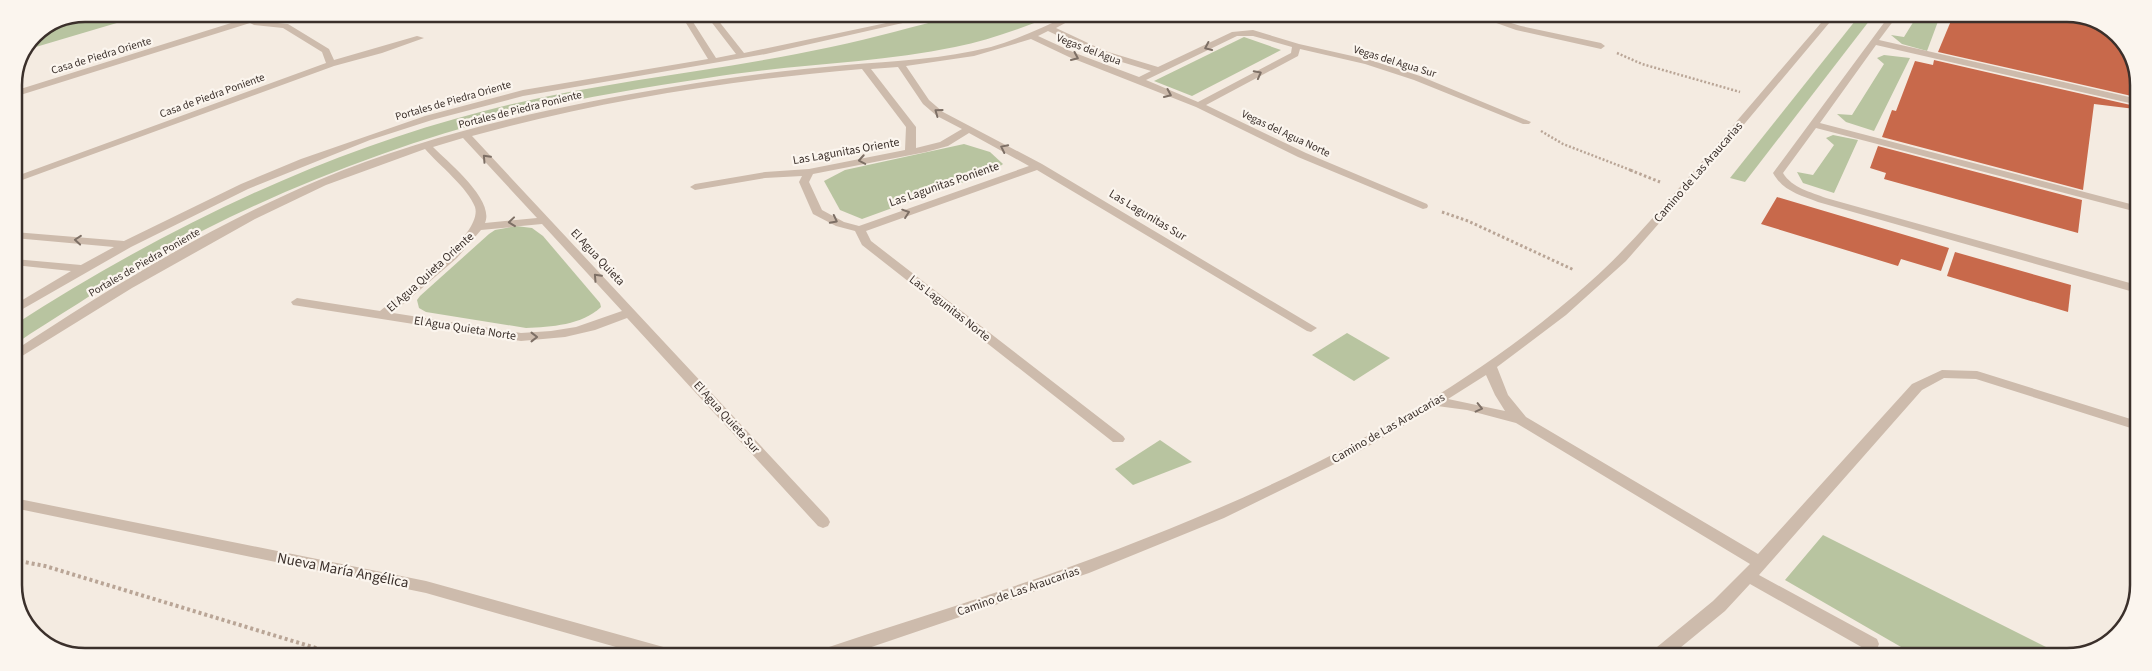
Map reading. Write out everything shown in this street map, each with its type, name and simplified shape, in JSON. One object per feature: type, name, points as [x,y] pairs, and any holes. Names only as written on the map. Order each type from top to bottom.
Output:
[{"type":"street","name":"Casa de Piedra Oriente","points":[[22,91],[235,22]]},
{"type":"street","points":[[253,22],[285,26],[326,51],[331,64]]},
{"type":"street","points":[[689,22],[713,61]]},
{"type":"street","points":[[716,22],[742,56]]},
{"type":"street","name":"Portales de Piedra Oriente","points":[[22,305],[82,269],[227,195],[283,170],[415,122],[533,91],[792,47],[903,22]]},
{"type":"street","name":"Portales de Piedra Poniente","points":[[23,351],[140,278],[245,220],[340,176],[427,146],[465,134],[546,114],[635,96],[730,81],[966,55],[1032,36],[1062,22]]},
{"type":"street","points":[[1498,22],[1600,46]]},
{"type":"street","name":"Camino de Las Araucarias","points":[[848,648],[1010,596],[1176,533],[1233,508],[1344,454],[1436,402],[1490,366],[1550,322],[1632,248],[1826,22]]},
{"type":"street","points":[[1889,22],[1778,174],[1781,179],[1787,185],[1803,193],[2129,287]]},
{"type":"street","name":"Vegas del Agua","points":[[1050,28],[1102,53],[1158,70]]},
{"type":"street","name":"Vegas del Agua Sur","points":[[1158,70],[1235,34],[1253,33],[1297,46],[1367,62],[1417,78],[1526,122]]},
{"type":"street","name":"Vegas del Agua","points":[[1032,36],[1048,46],[1085,62],[1139,80]]},
{"type":"street","name":"Casa de Piedra Poniente","points":[[22,177],[331,64],[420,38]]},
{"type":"street","points":[[1876,42],[2129,100]]},
{"type":"street","points":[[1199,105],[1295,54],[1297,46]]},
{"type":"street","name":"Las Lagunitas Sur","points":[[900,63],[926,102],[940,114],[1038,166],[1311,328]]},
{"type":"street","points":[[865,67],[911,127],[910,152]]},
{"type":"street","points":[[1139,80],[1158,70]]},
{"type":"street","name":"Vegas del Agua Norte","points":[[1139,80],[1181,100],[1199,105],[1302,155],[1423,206]]},
{"type":"street","points":[[1814,124],[2129,207]]},
{"type":"street","name":"Las Lagunitas Oriente","points":[[695,188],[765,175],[809,172],[910,152],[944,144],[968,130]]},
{"type":"street","name":"El Agua Quieta","points":[[465,134],[545,222],[631,312]]},
{"type":"street","points":[[427,146],[478,203],[481,219],[478,227]]},
{"type":"street","name":"Las Lagunitas Poniente","points":[[860,229],[1038,166]]},
{"type":"street","points":[[809,172],[804,182],[818,212],[840,224],[860,229]]},
{"type":"street","points":[[478,227],[506,222],[545,222]]},
{"type":"street","name":"El Agua Quieta Oriente","points":[[382,316],[451,256],[478,227]]},
{"type":"street","name":"Las Lagunitas Norte","points":[[860,229],[866,243],[1118,439]]},
{"type":"street","points":[[22,235],[127,245]]},
{"type":"street","points":[[22,263],[82,269]]},
{"type":"street","name":"El Agua Quieta Norte","points":[[297,302],[498,334],[542,337],[580,331],[631,312]]},
{"type":"street","name":"El Agua Quieta Sur","points":[[631,312],[823,522]]},
{"type":"street","points":[[1490,366],[1500,394],[1521,420],[1761,562]]},
{"type":"street","points":[[1668,648],[1719,606],[1748,576],[1917,387],[1942,374],[1977,375],[2130,424]]},
{"type":"street","points":[[1436,402],[1473,407],[1521,420]]},
{"type":"street","name":"Nueva María Angélica","points":[[23,505],[426,587],[640,648]]},
{"type":"street","points":[[1748,576],[1871,644]]},
{"type":"path","points":[[1600,46],[1642,64],[1740,92]]},
{"type":"path","points":[[1526,122],[1563,144],[1660,182]]},
{"type":"path","points":[[1423,206],[1468,221],[1574,270]]},
{"type":"path","points":[[23,562],[45,566],[316,648]]},
{"type":"green space","points":[[85,22],[120,22],[36,47],[50,33],[61,27]]},
{"type":"green space","points":[[931,22],[1036,22],[980,41],[924,53],[738,73],[571,101],[477,124],[428,139],[331,173],[236,214],[145,261],[23,339],[22,320],[125,258],[240,199],[360,150],[422,129],[527,101],[614,84],[788,56],[863,40]]},
{"type":"green space","points":[[1854,22],[1868,22],[1745,182],[1730,178]]},
{"type":"green space","points":[[1913,22],[1938,22],[1927,51],[1902,44],[1891,35],[1904,37]]},
{"type":"green space","points":[[1244,37],[1281,50],[1192,96],[1154,81]]},
{"type":"green space","points":[[1884,55],[1910,58],[1874,131],[1846,122],[1837,114],[1852,115],[1884,64],[1877,58]]},
{"type":"green space","points":[[1833,135],[1858,140],[1834,193],[1803,183],[1797,172],[1813,175],[1834,145],[1826,138]]},
{"type":"green space","points":[[964,144],[990,152],[1003,164],[994,171],[862,219],[840,210],[824,181],[845,170]]},
{"type":"green space","points":[[516,226],[532,228],[543,236],[600,303],[601,307],[585,318],[566,324],[526,328],[426,312],[419,308],[417,300],[420,296],[489,234],[495,230]]},
{"type":"green space","points":[[1347,333],[1390,358],[1354,381],[1312,355]]},
{"type":"green space","points":[[1160,440],[1192,462],[1133,485],[1115,469]]},
{"type":"green space","points":[[1823,535],[2048,648],[1903,648],[1785,580]]},
{"type":"building","points":[[1950,22],[2075,23],[2091,27],[2102,33],[2117,47],[2123,57],[2128,73],[2129,95],[1938,52]]},
{"type":"building","points":[[1934,60],[2129,105],[2129,108],[2094,104],[2083,190],[1882,137],[1892,110],[1896,111],[1915,61],[1933,65]]},
{"type":"building","points":[[1878,146],[2082,200],[2078,233],[1884,179],[1886,173],[1870,168]]},
{"type":"building","points":[[1777,197],[1949,248],[1941,271],[1901,259],[1898,266],[1761,224]]},
{"type":"building","points":[[1955,252],[2071,285],[2068,312],[1947,276]]}]
